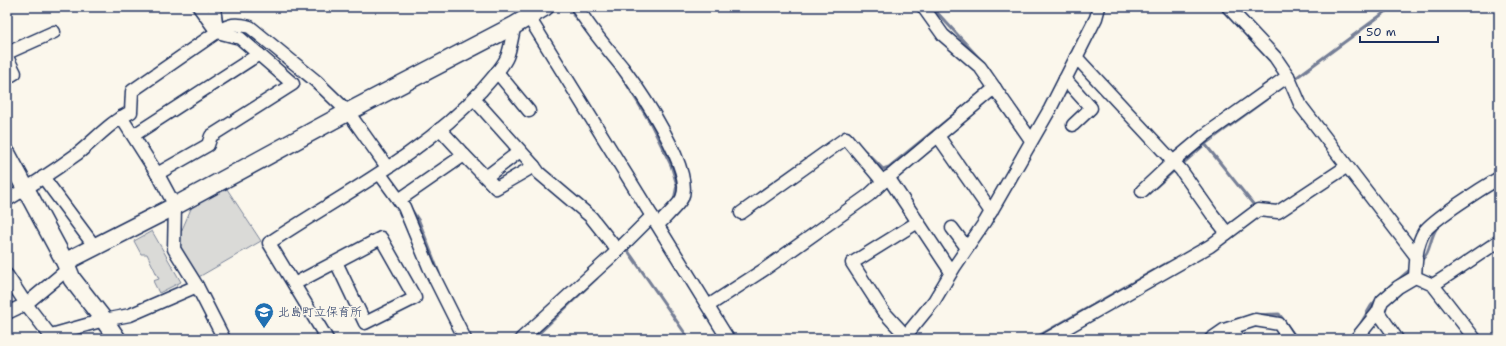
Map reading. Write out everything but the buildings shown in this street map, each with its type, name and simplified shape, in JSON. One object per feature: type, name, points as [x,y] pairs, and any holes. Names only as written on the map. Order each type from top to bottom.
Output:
[{"type":"street","points":[[157,174],[208,145],[211,136],[293,84],[240,38],[217,32],[199,7]]},
{"type":"street","points":[[214,7],[217,32]]},
{"type":"street","points":[[7,313],[26,304],[67,265],[94,247],[175,206],[348,112],[515,25],[527,11],[545,7]]},
{"type":"street","points":[[521,339],[618,251],[682,198],[684,181],[678,159],[647,104],[624,69],[577,7]]},
{"type":"street","points":[[923,7],[943,35],[980,67],[1031,140]]},
{"type":"street","points":[[918,222],[852,263],[883,311],[904,337],[934,301],[991,212],[1050,109],[1096,18],[1099,7]]},
{"type":"street","points":[[1228,7],[1275,57],[1288,76],[1301,106],[1346,167],[1416,256]]},
{"type":"street","points":[[527,11],[533,24],[728,339]]},
{"type":"street","points":[[7,200],[26,189],[77,153],[121,117],[131,112],[132,91],[228,25],[240,24],[250,27],[316,81],[348,112],[384,171],[402,197],[404,207],[421,235],[465,339]]},
{"type":"street","points":[[327,339],[268,243],[315,212],[331,204],[384,171],[440,129],[474,99],[507,58],[515,25]]},
{"type":"street","points":[[7,53],[54,32]]},
{"type":"street","points":[[134,135],[258,54]]},
{"type":"street","points":[[7,57],[15,73],[7,78]]},
{"type":"street","points":[[1076,57],[1178,166],[1227,233]]},
{"type":"street","points":[[497,72],[529,111]]},
{"type":"street","points":[[1142,191],[1178,166],[1205,135],[1288,76]]},
{"type":"street","points":[[1065,79],[1092,108],[1073,125]]},
{"type":"street","points":[[708,306],[765,269],[869,195],[885,179],[995,88]]},
{"type":"street","points":[[474,99],[539,173],[591,217],[618,251]]},
{"type":"street","points":[[121,117],[134,135],[175,206],[174,249],[197,286],[224,339]]},
{"type":"street","points":[[440,129],[496,188],[534,166]]},
{"type":"street","points":[[938,136],[991,212]]},
{"type":"street","points":[[741,213],[846,138],[885,179],[918,222],[952,272]]},
{"type":"street","points":[[486,177],[520,150]]},
{"type":"street","points":[[7,154],[67,265],[72,279],[117,339]]},
{"type":"street","points":[[402,197],[464,155]]},
{"type":"street","points":[[1047,339],[1210,246],[1258,210],[1278,212],[1346,167]]},
{"type":"street","points":[[43,177],[94,247]]},
{"type":"street","points":[[1415,277],[1416,256],[1425,232],[1443,214],[1499,178]]},
{"type":"street","points":[[952,228],[967,248]]},
{"type":"street","points":[[294,284],[381,238],[415,298],[365,323],[336,262]]},
{"type":"street","points":[[1433,285],[1498,245]]},
{"type":"street","points":[[7,275],[26,304],[52,337],[104,320],[130,315],[197,286]]},
{"type":"street","points":[[1415,277],[1433,285],[1475,339]]},
{"type":"street","points":[[1356,339],[1378,312],[1382,301],[1398,287],[1415,277]]},
{"type":"street","points":[[1378,312],[1397,339]]},
{"type":"street","points":[[1211,339],[1224,330],[1255,320],[1279,324],[1289,339]]},
{"type":"shaded area","points":[[227,189],[261,241],[197,278],[179,250],[178,239],[193,204]]},
{"type":"shaded area","points":[[152,231],[181,282],[159,293],[153,281],[159,279],[147,254],[141,254],[134,241]]},
{"type":"waterway","points":[[932,7],[990,70],[989,73]]},
{"type":"waterway","points":[[1293,80],[1392,7]]},
{"type":"waterway","points":[[573,15],[582,24]]},
{"type":"waterway","points":[[299,75],[317,90]]},
{"type":"waterway","points":[[623,78],[651,124],[671,165],[677,185],[674,200]]},
{"type":"waterway","points":[[865,151],[883,169],[889,167],[978,95],[986,88],[987,83]]},
{"type":"waterway","points":[[1180,166],[1205,144],[1287,84]]},
{"type":"waterway","points":[[1205,144],[1253,204],[1253,209]]},
{"type":"waterway","points":[[371,154],[381,169]]},
{"type":"waterway","points":[[1147,195],[1176,169]]},
{"type":"waterway","points":[[1420,262],[1424,258],[1434,233],[1440,225],[1455,213],[1499,185]]},
{"type":"waterway","points":[[411,209],[419,221],[439,273]]},
{"type":"waterway","points":[[626,248],[689,339]]},
{"type":"waterway","points":[[1033,339],[1167,263]]},
{"type":"waterway","points":[[1397,281],[1412,268]]},
{"type":"waterway","points":[[533,339],[597,278]]},
{"type":"waterway","points":[[1360,325],[1371,306],[1378,298]]},
{"type":"waterway","points":[[1253,315],[1279,314],[1297,339]]},
{"type":"waterway","points":[[1227,323],[1238,319]]},
{"type":"place","name":"北島町立保育所","points":[[264,329]]}]
